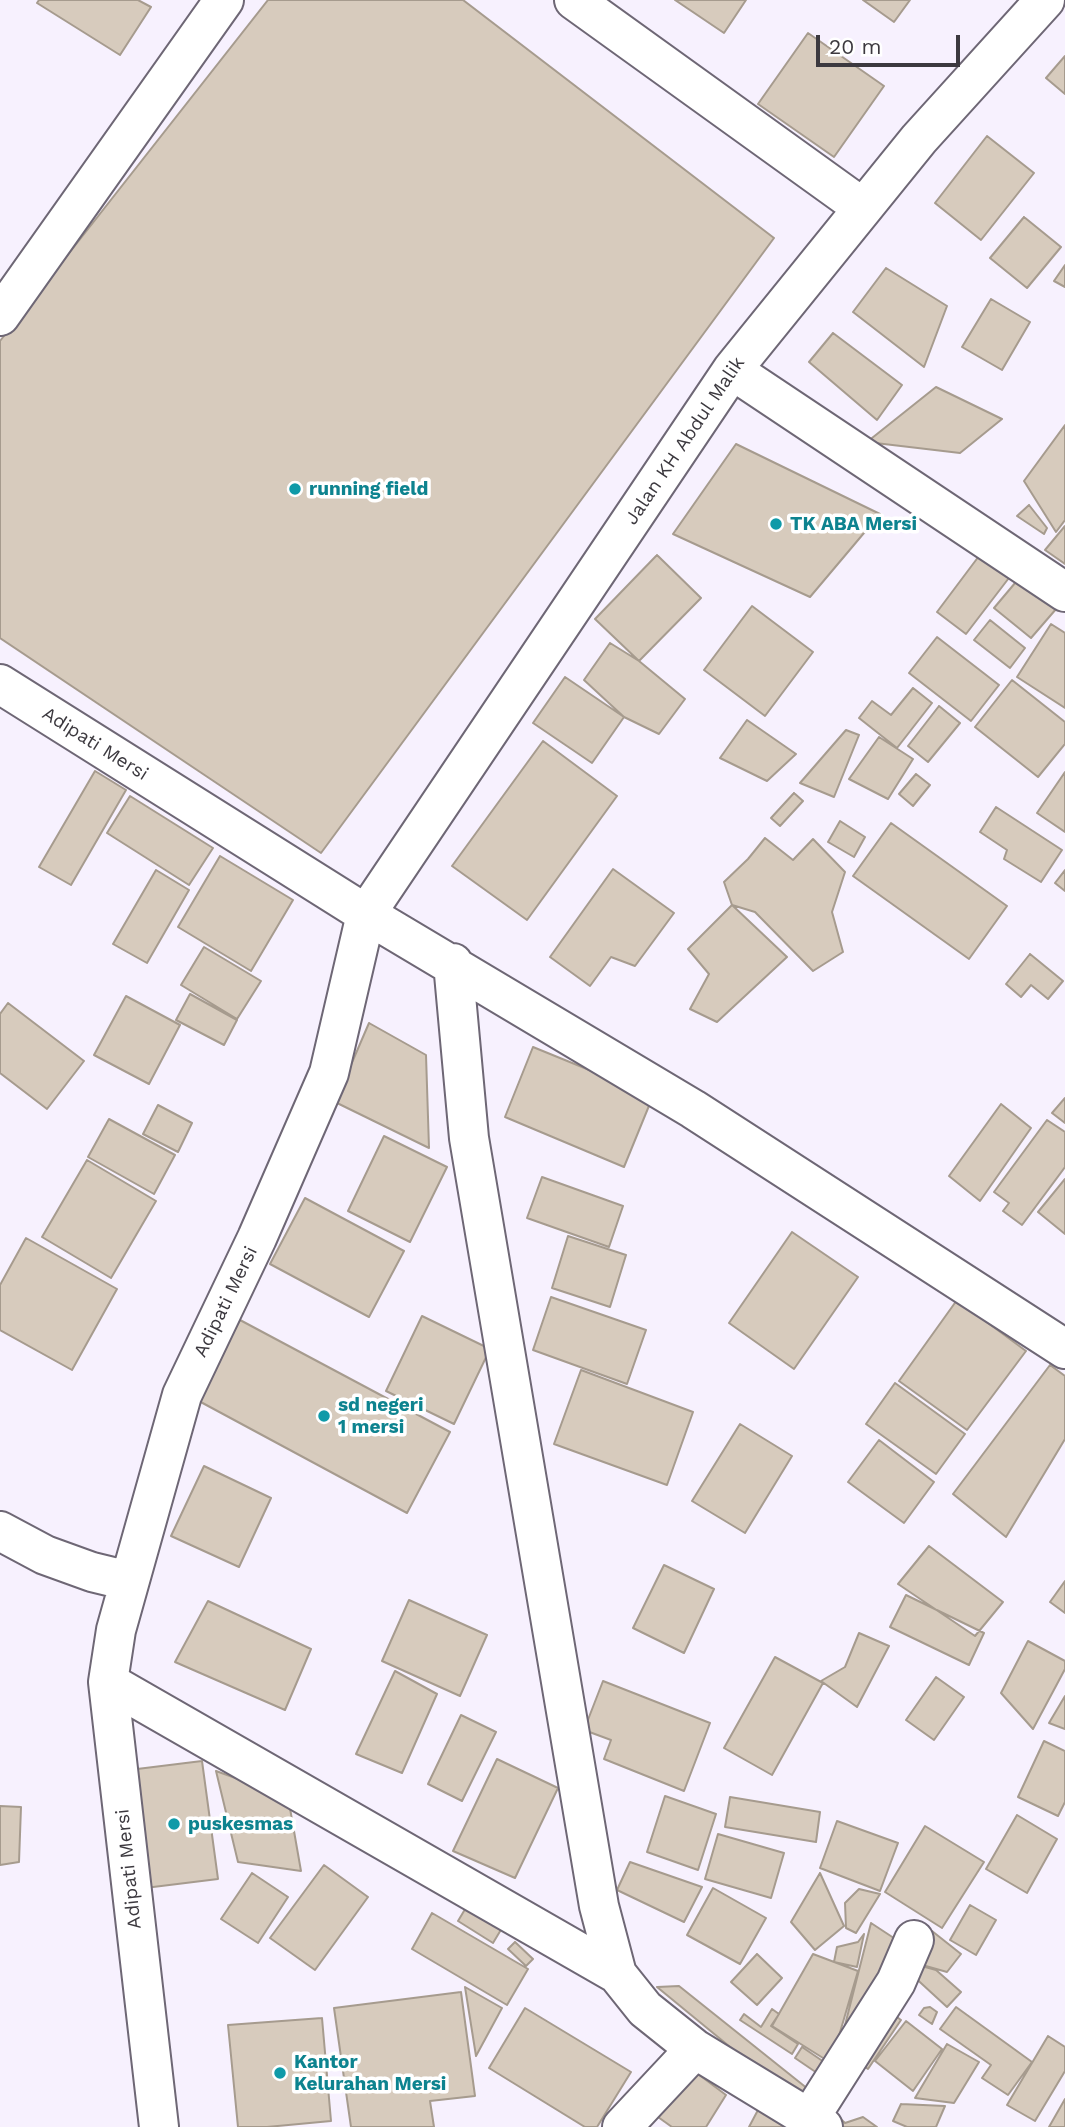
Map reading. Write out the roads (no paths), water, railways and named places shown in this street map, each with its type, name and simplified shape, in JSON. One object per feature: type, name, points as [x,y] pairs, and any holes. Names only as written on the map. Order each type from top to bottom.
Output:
[{"type":"street","points":[[0,316],[224,0]]},
{"type":"street","points":[[574,0],[838,190]]},
{"type":"street","name":"Jalan KH Abdul Malik","points":[[354,907],[732,370],[838,190],[919,139],[1045,0]]},
{"type":"street","points":[[732,370],[1065,592]]},
{"type":"street","name":"Adipati Mersi","points":[[0,684],[354,907],[329,1073],[257,1238],[182,1395],[116,1630],[108,1682],[159,2127]]},
{"type":"street","points":[[354,907],[453,963],[693,1109],[1065,1349]]},
{"type":"street","points":[[453,963],[469,1138],[597,1893],[617,1974]]},
{"type":"street","points":[[0,1531],[45,1555],[92,1572],[129,1581]]},
{"type":"street","points":[[108,1682],[617,1974],[645,2010],[695,2049],[816,2123],[896,1982],[914,1940]]},
{"type":"street","points":[[622,2127],[695,2049]]},
{"type":"place","name":"running field","points":[[295,489]]},
{"type":"place","name":"TK ABA Mersi","points":[[776,524]]},
{"type":"place","name":"sd negeri 1 mersi","points":[[324,1416]]},
{"type":"place","name":"puskesmas","points":[[174,1824]]},
{"type":"place","name":"Kantor Kelurahan Mersi","points":[[280,2073]]}]
